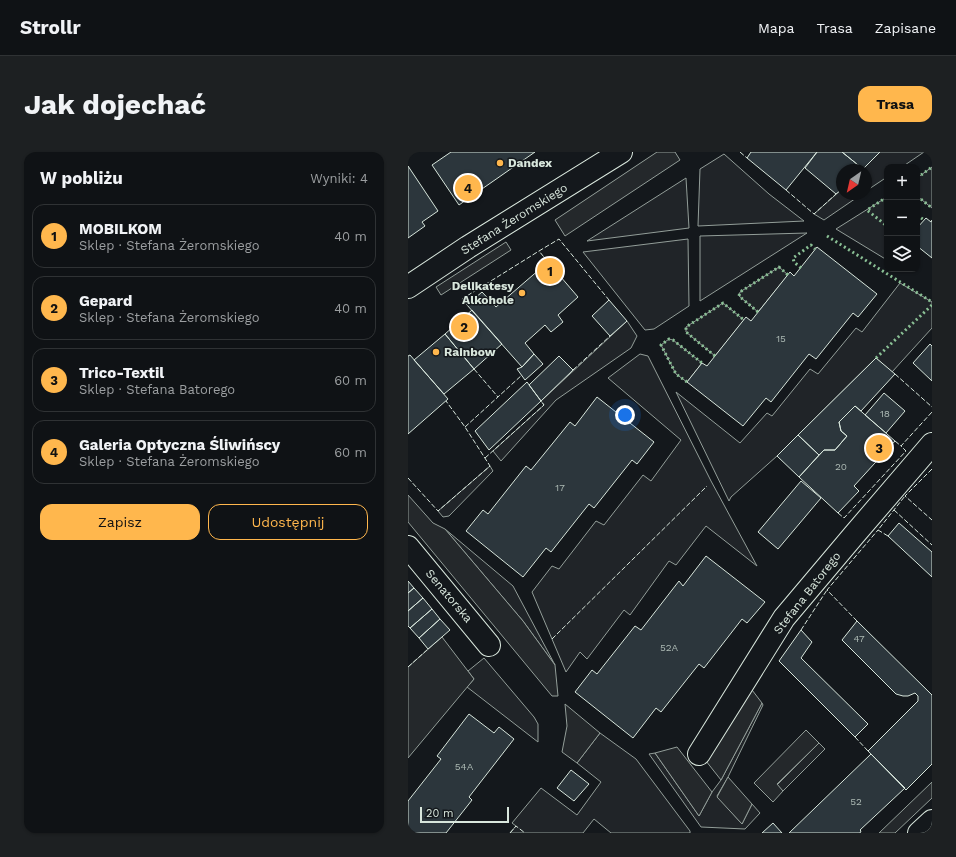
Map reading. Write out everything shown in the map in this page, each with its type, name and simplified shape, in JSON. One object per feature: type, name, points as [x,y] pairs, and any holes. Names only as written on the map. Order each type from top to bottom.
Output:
[{"type":"street","name":"Stefana Żeromskiego","points":[[408,287],[468,247],[622,152]]},
{"type":"street","name":"Stefana Batorego","points":[[699,754],[784,618],[932,444]]},
{"type":"street","name":"Senatorska","points":[[408,547],[489,645]]},
{"type":"street","points":[[919,833],[932,821]]},
{"type":"shaded area","points":[[657,152],[675,152],[680,160],[565,236],[555,220]]},
{"type":"shaded area","points":[[880,152],[924,152],[906,164],[884,164],[884,179],[872,187],[872,164],[868,164]]},
{"type":"shaded area","points":[[724,154],[769,194],[804,221],[698,226],[700,169]]},
{"type":"shaded area","points":[[932,167],[932,208],[920,198],[920,176]]},
{"type":"shaded area","points":[[686,178],[689,228],[587,241]]},
{"type":"shaded area","points":[[836,194],[836,200],[853,200],[824,220],[814,214]]},
{"type":"shaded area","points":[[884,199],[884,258],[836,229]]},
{"type":"shaded area","points":[[807,233],[700,301],[700,236]]},
{"type":"shaded area","points":[[688,239],[689,306],[654,329],[645,330],[583,252]]},
{"type":"shaded area","points":[[506,242],[511,250],[441,295],[436,287]]},
{"type":"shaded area","points":[[779,267],[788,275],[758,312],[739,296],[740,292]]},
{"type":"shaded area","points":[[900,283],[932,302],[932,328],[892,372],[876,358],[777,456],[731,497],[729,501],[676,392],[740,443],[767,413],[772,416],[810,369],[818,374],[856,328],[862,332]]},
{"type":"shaded area","points":[[723,303],[744,320],[715,356],[686,332],[686,327]]},
{"type":"shaded area","points":[[627,321],[637,336],[631,348],[556,400],[501,461],[493,451],[544,405],[541,401]]},
{"type":"shaded area","points":[[669,339],[673,340],[702,363],[687,382],[676,374],[661,345]]},
{"type":"shaded area","points":[[640,354],[648,356],[711,481],[757,566],[706,526],[676,565],[669,561],[630,615],[624,610],[587,659],[580,652],[566,672],[532,592],[552,566],[559,569],[596,521],[604,525],[643,475],[651,481],[681,440],[608,378]]},
{"type":"shaded area","points":[[490,466],[493,471],[449,516],[443,517],[438,511]]},
{"type":"shaded area","points":[[408,495],[433,523],[445,529],[523,621],[555,665],[558,696],[552,696],[408,522]]},
{"type":"shaded area","points":[[445,529],[513,586],[555,665],[523,621]]},
{"type":"shaded area","points":[[442,637],[474,679],[408,758],[408,667]]},
{"type":"shaded area","points":[[484,658],[534,717],[538,724],[538,742],[467,687],[474,679],[468,671]]},
{"type":"shaded area","points":[[749,686],[762,703],[721,780],[706,761]]},
{"type":"shaded area","points":[[762,703],[763,705],[728,777],[717,796],[742,824],[752,804],[760,813],[745,829],[701,827],[649,754],[655,753],[699,816],[712,792],[721,780]]},
{"type":"shaded area","points":[[565,704],[600,733],[577,763],[562,752],[567,726]]},
{"type":"shaded area","points":[[806,730],[819,743],[777,784],[783,791],[773,802],[754,783]]},
{"type":"shaded area","points":[[600,733],[636,759],[690,833],[611,833],[594,819],[583,833],[510,833],[516,826],[512,823],[541,788],[577,815],[601,782],[577,763]]},
{"type":"shaded area","points":[[819,743],[825,749],[783,791],[777,785]]},
{"type":"shaded area","points":[[677,747],[712,792],[699,816],[655,753]]},
{"type":"shaded area","points":[[728,777],[752,804],[742,824],[717,797]]},
{"type":"shaded area","points":[[932,782],[932,798],[895,833],[879,833]]},
{"type":"building","points":[[451,152],[535,152],[459,205],[432,165]]},
{"type":"building","points":[[751,152],[817,152],[786,190],[747,158]]},
{"type":"building","points":[[817,152],[842,152],[857,164],[836,164],[836,194],[805,168]]},
{"type":"building","points":[[842,152],[880,152],[868,164],[857,164]]},
{"type":"building","points":[[408,166],[438,211],[422,222],[425,226],[408,238]]},
{"type":"building","points":[[926,218],[931,222],[932,220],[932,258],[920,248],[920,225]]},
{"type":"building","points":[[817,247],[877,294],[858,317],[853,313],[816,359],[809,354],[771,402],[766,398],[743,426],[687,382],[702,363],[707,366],[746,317],[751,321],[790,272],[794,276]]},
{"type":"building","points":[[548,262],[578,297],[558,315],[563,322],[551,332],[545,325],[525,343],[534,354],[522,367],[467,305],[482,292],[496,307]]},
{"type":"building","points":[[609,300],[627,321],[610,336],[592,316]]},
{"type":"building","points":[[472,310],[502,344],[474,369],[445,334]]},
{"type":"building","points":[[445,334],[474,369],[444,394],[414,360]]},
{"type":"building","points":[[930,344],[932,346],[932,381],[913,363]]},
{"type":"building","points":[[534,354],[543,364],[525,380],[517,369],[522,367]]},
{"type":"building","points":[[410,355],[448,399],[408,434],[408,356]]},
{"type":"building","points":[[559,356],[573,370],[541,401],[529,385]]},
{"type":"building","points":[[876,358],[895,374],[861,411],[855,406],[839,422],[841,431],[847,436],[835,450],[824,450],[819,455],[798,435]]},
{"type":"building","points":[[527,382],[541,401],[489,450],[475,431]]},
{"type":"building","points":[[884,393],[905,411],[886,433],[865,415]]},
{"type":"building","points":[[597,397],[654,442],[637,464],[632,460],[594,508],[589,504],[551,552],[546,548],[523,577],[466,531],[483,510],[488,514],[526,466],[531,470],[570,422],[575,426]]},
{"type":"building","points":[[855,406],[895,441],[854,486],[859,491],[838,513],[799,477],[824,450],[835,450],[847,436],[841,431],[839,422]]},
{"type":"building","points":[[798,435],[819,455],[799,477],[777,456]]},
{"type":"building","points":[[801,481],[821,498],[778,549],[758,532]]},
{"type":"building","points":[[899,523],[932,552],[932,577],[888,536]]},
{"type":"building","points":[[706,556],[765,602],[747,623],[742,619],[704,668],[699,664],[661,712],[656,708],[633,738],[575,692],[592,670],[597,674],[635,626],[641,630],[679,581],[683,586]]},
{"type":"building","points":[[408,581],[414,588],[408,593]]},
{"type":"building","points":[[414,588],[423,598],[408,611],[408,593]]},
{"type":"building","points":[[423,598],[432,609],[410,628],[408,626],[408,611]]},
{"type":"building","points":[[432,609],[440,619],[419,638],[410,628]]},
{"type":"building","points":[[440,619],[450,630],[428,649],[419,638]]},
{"type":"building","points":[[857,621],[932,695],[932,764],[906,790],[868,751],[918,701],[918,696],[915,693],[908,696],[896,694],[842,640]]},
{"type":"building","points":[[801,630],[812,642],[801,658],[868,724],[855,737],[779,661]]},
{"type":"building","points":[[469,714],[494,733],[499,727],[514,739],[469,797],[472,800],[446,833],[408,833],[408,801],[441,759],[437,756]]},
{"type":"building","points":[[871,754],[905,788],[860,830],[860,833],[789,833]]},
{"type":"building","points":[[571,770],[589,784],[574,801],[557,788]]},
{"type":"building","points":[[773,823],[782,833],[762,833]]},
{"type":"hedge","points":[[920,176],[932,167]]},
{"type":"hedge","points":[[920,198],[932,208]]},
{"type":"hedge","points":[[884,199],[867,210],[884,224]]},
{"type":"hedge","points":[[920,217],[924,220]]},
{"type":"hedge","points":[[827,236],[932,302]]},
{"type":"hedge","points":[[801,268],[794,262],[793,258],[811,245],[815,249]]},
{"type":"hedge","points":[[758,312],[739,296],[740,292],[779,267],[788,275]]},
{"type":"hedge","points":[[715,356],[686,332],[686,327],[723,303],[744,320]]},
{"type":"hedge","points":[[876,358],[932,305]]},
{"type":"hedge","points":[[687,382],[676,374],[661,345],[669,339],[673,340],[702,363]]},
{"type":"fence","points":[[740,152],[747,158]]},
{"type":"fence","points":[[786,190],[814,214],[836,194]]},
{"type":"fence","points":[[548,262],[539,251],[559,239],[609,300]]},
{"type":"fence","points":[[467,305],[462,299],[539,251]]},
{"type":"fence","points":[[573,370],[610,336]]},
{"type":"fence","points":[[474,369],[498,397]]},
{"type":"fence","points":[[895,374],[932,407]]},
{"type":"fence","points":[[465,427],[522,375]]},
{"type":"fence","points":[[408,478],[438,511],[490,466],[446,401]]},
{"type":"fence","points":[[485,458],[544,405],[541,401]]},
{"type":"fence","points":[[838,513],[844,518],[906,451],[901,446],[932,412]]},
{"type":"fence","points":[[895,441],[901,446]]},
{"type":"fence","points":[[932,469],[905,496],[932,520]]},
{"type":"fence","points":[[552,639],[707,486]]},
{"type":"fence","points":[[888,536],[878,530],[905,496]]},
{"type":"fence","points":[[894,510],[932,545]]},
{"type":"fence","points":[[857,621],[827,590],[878,530]]},
{"type":"fence","points":[[801,630],[827,590]]},
{"type":"fence","points":[[408,667],[428,649]]},
{"type":"fence","points":[[855,737],[868,751]]},
{"type":"fence","points":[[510,833],[516,826],[525,833]]},
{"type":"place","name":"Dandex","points":[[500,163]]},
{"type":"place","name":"Galeria Optyczna Śliwińscy","points":[[468,188]]},
{"type":"place","name":"MOBILKOM","points":[[550,271]]},
{"type":"place","name":"Delikatesy Alkohole","points":[[522,293]]},
{"type":"place","name":"Gepard","points":[[464,327]]},
{"type":"place","name":"Rainbow","points":[[436,352]]},
{"type":"place","name":"Trico-Textil","points":[[879,448]]}]
